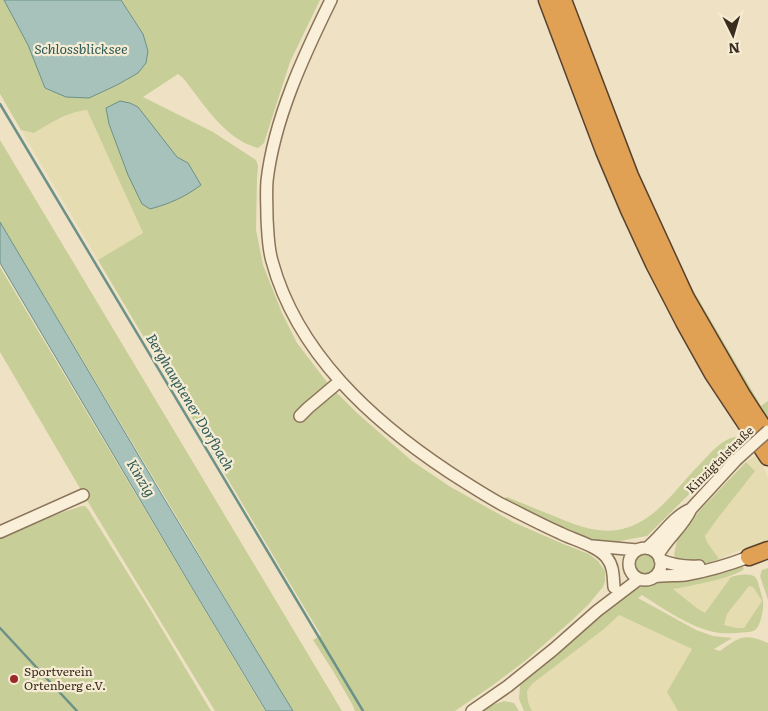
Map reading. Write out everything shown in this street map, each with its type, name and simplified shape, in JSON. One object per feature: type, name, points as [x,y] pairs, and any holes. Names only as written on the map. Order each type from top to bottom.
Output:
[{"type":"highway","points":[[547,0],[604,151],[628,210],[654,264],[713,374],[768,457]]},
{"type":"highway","points":[[563,0],[630,176],[686,298],[742,394],[768,433]]},
{"type":"highway","points":[[749,557],[768,550]]},
{"type":"street","points":[[332,0],[296,78],[280,126],[268,177],[268,238],[272,260],[281,286],[302,329],[314,348],[340,381],[366,408],[433,461],[500,503],[562,534],[587,544],[603,554],[620,560],[629,567]]},
{"type":"street","points":[[300,416],[340,381]]},
{"type":"street","name":"Kinzigtalstraße","points":[[659,557],[662,548],[687,519],[691,509],[736,460],[768,433]]},
{"type":"street","points":[[0,532],[83,495]]},
{"type":"street","name":"Kinzigtalstraße","points":[[642,549],[655,542],[682,513],[691,509]]},
{"type":"street","points":[[669,541],[669,554],[673,561],[680,566]]},
{"type":"street","points":[[587,544],[610,548],[651,549],[659,557],[680,566],[688,567],[713,564],[741,553],[749,557]]},
{"type":"street","points":[[642,549],[630,556],[629,567],[631,573],[639,579],[647,580],[654,577],[705,571],[749,557]]},
{"type":"street","points":[[603,554],[611,565],[614,587]]},
{"type":"street","points":[[654,577],[660,569],[659,557]]},
{"type":"street","points":[[597,611],[629,567]]},
{"type":"street","points":[[472,711],[508,686],[597,611],[639,579]]},
{"type":"shaded area","points":[[79,110],[87,110],[143,233],[98,260],[21,130],[34,133]]},
{"type":"shaded area","points":[[757,455],[768,477],[768,546],[751,552],[737,551],[719,559],[705,536],[755,471],[746,462]]},
{"type":"shaded area","points":[[728,576],[731,577],[705,613],[673,589]]},
{"type":"shaded area","points":[[750,585],[762,601],[744,628],[723,625],[727,614]]},
{"type":"shaded area","points":[[619,615],[692,649],[667,692],[678,711],[532,711],[528,702],[527,691],[532,684],[604,629]]},
{"type":"green space","points":[[0,0],[4,0],[28,45],[45,88],[89,98],[138,73],[143,34],[121,0],[320,0],[290,62],[264,143],[258,148],[235,137],[225,129],[178,74],[143,97],[213,132],[256,160],[258,166],[256,230],[263,265],[282,313],[297,343],[330,386],[357,413],[412,461],[449,486],[513,522],[589,554],[598,561],[605,571],[603,587],[570,622],[525,661],[455,711],[355,711],[313,640],[321,635],[98,260],[143,233],[87,110],[67,115],[34,133],[21,130],[0,94]]},
{"type":"green space","points":[[0,140],[342,711],[293,711],[0,222]]},
{"type":"green space","points":[[661,227],[689,283],[761,406],[768,401],[768,421],[715,341]]},
{"type":"green space","points":[[0,267],[265,711],[215,711],[91,507],[0,352]]},
{"type":"green space","points":[[735,437],[739,438],[742,442],[647,536],[620,541],[619,547],[581,538],[505,502],[504,499],[507,497],[590,529],[624,529],[648,517],[668,499],[716,448],[725,441]]},
{"type":"green space","points":[[746,462],[755,471],[705,536],[719,559],[704,563],[677,560],[674,555],[678,535]]},
{"type":"green space","points":[[82,506],[88,509],[211,711],[0,711],[0,538],[39,520]]},
{"type":"green space","points":[[644,552],[649,553],[655,559],[655,569],[649,575],[644,576],[639,575],[633,569],[632,564],[633,559],[639,553]]},
{"type":"green space","points":[[741,564],[744,569],[731,576],[673,589],[705,613],[731,577],[744,574],[754,576],[758,581],[763,603],[760,621],[757,628],[753,631],[717,633],[705,630],[676,616],[642,595],[638,598],[696,630],[713,636],[732,638],[714,649],[720,651],[738,639],[748,637],[768,643],[768,711],[678,711],[667,692],[692,649],[619,615],[604,629],[532,684],[527,691],[528,702],[532,711],[524,711],[519,699],[520,685],[621,598],[643,586]],"holes":[[[749,586],[753,587],[762,601],[744,628],[724,625],[727,614]]]},
{"type":"green space","points":[[768,568],[768,600],[760,576],[762,570]]},
{"type":"green space","points":[[504,701],[514,703],[519,711],[482,711],[492,705]]},
{"type":"water","name":"Schlossblicksee","points":[[4,0],[121,0],[143,34],[148,51],[146,63],[138,73],[89,98],[66,97],[45,88],[28,45]]},
{"type":"water","points":[[120,101],[138,107],[177,157],[188,163],[201,185],[183,197],[157,207],[150,209],[142,204],[128,175],[109,124],[106,108]]},
{"type":"water","name":"Kinzig","points":[[0,222],[293,711],[266,711],[191,586],[0,263]]},
{"type":"waterway","name":"Berghauptener Dorfbach","points":[[0,104],[363,711]]},
{"type":"waterway","points":[[0,628],[77,711]]},
{"type":"place","name":"Sportverein Ortenberg e.V.","points":[[14,679]]}]
